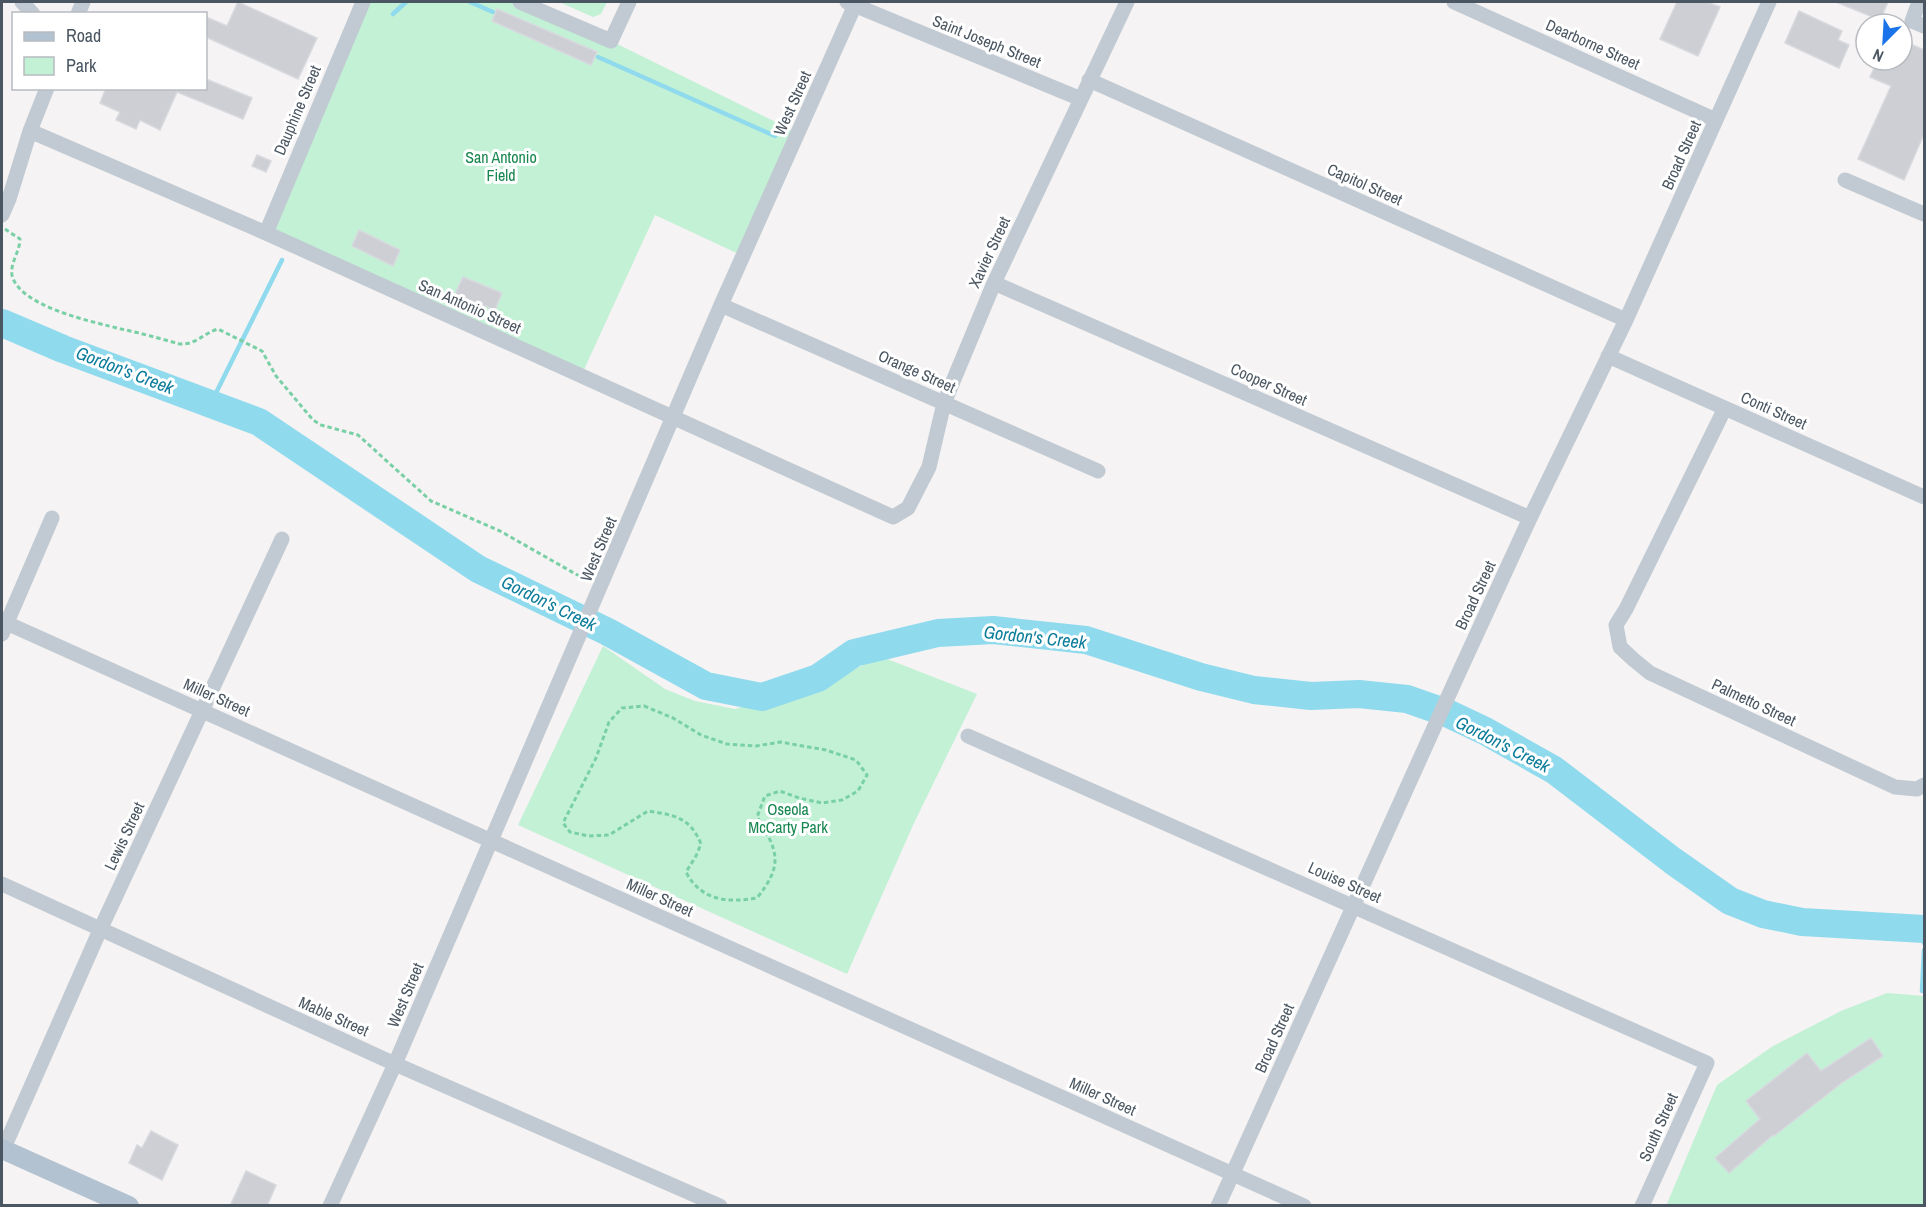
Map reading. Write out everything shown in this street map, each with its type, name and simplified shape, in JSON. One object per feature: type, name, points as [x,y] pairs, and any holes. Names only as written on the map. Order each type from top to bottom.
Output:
[{"type":"main road","points":[[2,1150],[129,1206]]},
{"type":"street","name":"Dauphine Street","points":[[266,233],[363,2]]},
{"type":"street","points":[[520,2],[611,42],[629,2]]},
{"type":"street","name":"Xavier Street","points":[[893,517],[908,508],[929,467],[944,403],[994,283],[1126,2]]},
{"type":"street","name":"Dearborne Street","points":[[1454,2],[1716,120]]},
{"type":"street","name":"Broad Street","points":[[1218,1206],[1456,679],[1530,518],[1626,320],[1769,2]]},
{"type":"street","points":[[1919,2],[1911,21],[1924,26]]},
{"type":"street","name":"Saint Joseph Street","points":[[851,3],[1081,99]]},
{"type":"street","name":"West Street","points":[[330,1206],[395,1064],[569,657],[599,593],[851,3]]},
{"type":"street","name":"Capitol Street","points":[[1089,80],[1626,320]]},
{"type":"street","points":[[2,215],[46,90]]},
{"type":"street","name":"San Antonio Street","points":[[30,131],[266,233],[893,517]]},
{"type":"street","points":[[1845,180],[1924,214]]},
{"type":"street","name":"Cooper Street","points":[[994,283],[1530,518]]},
{"type":"street","name":"Orange Street","points":[[721,305],[1098,471]]},
{"type":"street","name":"Conti Street","points":[[1608,356],[1924,497]]},
{"type":"street","name":"Palmetto Street","points":[[1725,408],[1616,625],[1620,647],[1650,673],[1895,787],[1921,787]]},
{"type":"street","points":[[3,626],[52,518]]},
{"type":"street","name":"Lewis Street","points":[[2,1150],[100,930],[282,539]]},
{"type":"street","name":"Miller Street","points":[[3,626],[203,711],[1304,1206]]},
{"type":"street","name":"Louise Street","points":[[968,736],[1707,1063]]},
{"type":"street","name":"Mable Street","points":[[2,885],[395,1064],[720,1206]]},
{"type":"street","name":"South Street","points":[[1642,1206],[1707,1063]]},
{"type":"path","points":[[11,232],[20,239],[12,269],[15,281],[27,295],[57,310],[94,323],[180,344],[194,343],[213,331],[222,330],[258,349],[266,356],[280,381],[313,420],[321,425],[358,435],[438,505],[500,531],[599,593]]},
{"type":"path","points":[[644,706],[673,718],[701,735],[727,744],[756,746],[780,742],[826,750],[856,759],[867,775],[858,791],[842,800],[822,803],[780,791],[765,796],[757,818],[768,834],[776,859],[771,879],[757,898],[736,902],[711,897],[692,884],[686,872],[701,844],[697,833],[689,824],[674,815],[648,811],[609,835],[589,836],[570,832],[563,823],[596,758],[609,722],[622,708],[644,706]]},
{"type":"green space","name":"San Antonio Field","points":[[363,2],[520,2],[611,41],[798,133],[743,256],[655,215],[581,376],[266,233]]},
{"type":"green space","points":[[559,2],[607,2],[601,14],[593,17]]},
{"type":"green space","name":"Oseola McCarty Park","points":[[603,646],[665,689],[695,701],[735,709],[755,703],[801,697],[843,674],[882,657],[977,694],[914,823],[847,974],[518,825]]},
{"type":"green space","points":[[1887,993],[1924,996],[1924,1205],[1666,1206],[1717,1085],[1773,1046],[1841,1011]]},
{"type":"building","points":[[238,2],[317,38],[298,79],[207,37],[207,17],[227,26]]},
{"type":"building","points":[[1677,2],[1707,2],[1720,7],[1698,56],[1660,39]]},
{"type":"building","points":[[1836,2],[1888,2],[1884,12],[1860,12]]},
{"type":"building","points":[[497,9],[597,52],[591,65],[492,21]]},
{"type":"building","points":[[1799,11],[1842,31],[1838,40],[1849,45],[1839,68],[1785,43]]},
{"type":"building","points":[[1914,45],[1924,50],[1924,134],[1904,180],[1858,159],[1891,86],[1870,77],[1872,72],[1914,72]]},
{"type":"building","points":[[207,79],[252,98],[243,119],[177,92],[160,130],[140,120],[136,129],[116,120],[120,112],[100,103],[105,90],[207,90]]},
{"type":"building","points":[[257,155],[271,161],[266,172],[252,166]]},
{"type":"building","points":[[359,230],[400,250],[393,266],[352,246]]},
{"type":"building","points":[[463,277],[502,293],[495,310],[455,294]]},
{"type":"building","points":[[1871,1038],[1883,1056],[1843,1082],[1773,1135],[1729,1173],[1715,1158],[1760,1119],[1746,1101],[1807,1053],[1821,1071]]},
{"type":"building","points":[[151,1131],[178,1145],[162,1180],[129,1163],[137,1145],[142,1148]]},
{"type":"building","points":[[246,1171],[276,1185],[267,1206],[230,1206]]},
{"type":"waterway","points":[[393,14],[406,2]]},
{"type":"waterway","points":[[470,2],[493,12]]},
{"type":"waterway","points":[[598,57],[775,136]]},
{"type":"waterway","points":[[211,403],[282,260]]},
{"type":"waterway","name":"Gordon's Creek","points":[[2,323],[63,349],[259,422],[478,569],[608,632],[706,686],[762,697],[818,678],[854,653],[938,633],[993,630],[1086,640],[1201,677],[1254,690],[1311,696],[1359,694],[1407,699],[1447,713],[1485,731],[1554,770],[1673,861],[1730,901],[1763,914],[1802,922],[1924,929]]},
{"type":"waterway","points":[[1919,929],[1924,943]]},
{"type":"waterway","points":[[1922,991],[1924,950]]}]
